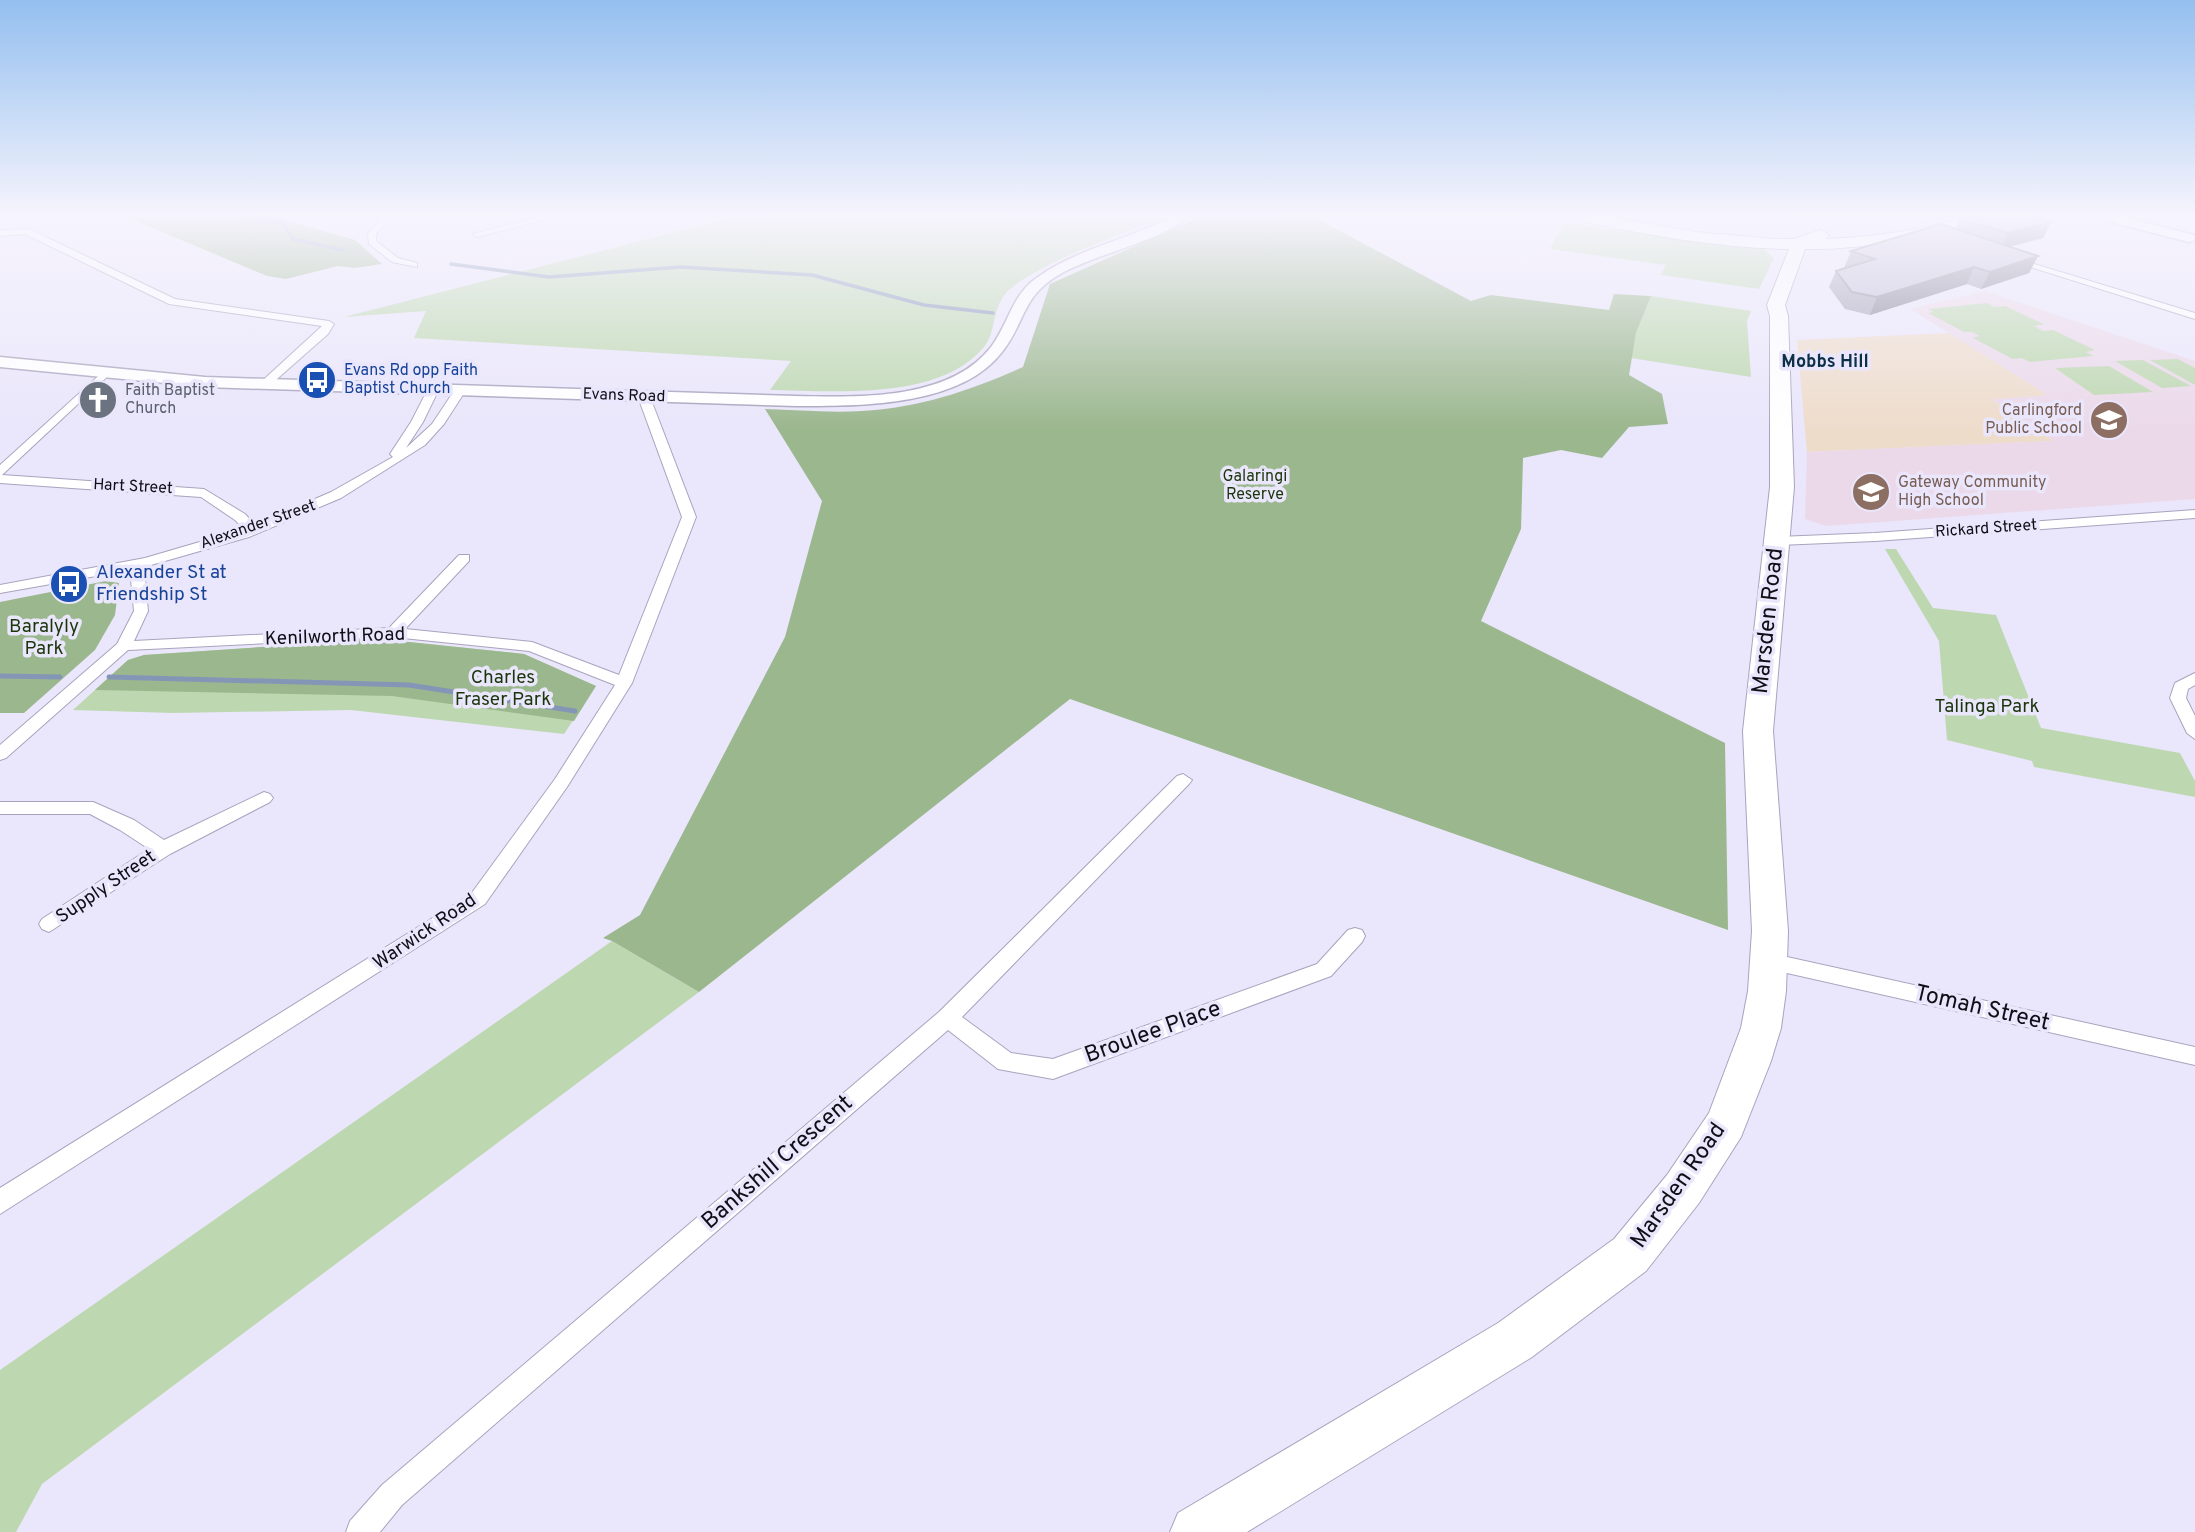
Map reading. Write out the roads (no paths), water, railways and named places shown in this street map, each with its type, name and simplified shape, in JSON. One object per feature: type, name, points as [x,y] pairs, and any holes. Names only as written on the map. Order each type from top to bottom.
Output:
[{"type":"highway","name":"Marsden Road","points":[[1197,1532],[1516,1340],[1630,1255],[1683,1189],[1726,1124],[1761,1028],[1769,961],[1770,931],[1758,731],[1782,468],[1779,316],[1776,305],[1782,287]]},
{"type":"highway","points":[[1779,316],[1788,308],[1796,287]]},
{"type":"street","points":[[143,287],[173,302],[329,324],[324,332],[265,384]]},
{"type":"street","name":"Evans Road","points":[[0,362],[105,373],[265,384],[644,397],[862,401],[911,394],[940,386],[988,361],[1001,344],[1021,301],[1035,287]]},
{"type":"street","points":[[2104,287],[2195,316]]},
{"type":"street","points":[[0,472],[105,373]]},
{"type":"street","name":"Alexander Street","points":[[385,467],[409,436],[433,389]]},
{"type":"street","name":"Alexander Street","points":[[0,589],[137,563],[252,530],[334,498],[385,467],[426,437],[438,425],[460,390]]},
{"type":"street","name":"Warwick Road","points":[[0,1202],[478,899],[561,783],[624,683],[689,517],[644,397]]},
{"type":"street","name":"Hart Street","points":[[0,479],[204,493],[240,517],[252,530]]},
{"type":"street","name":"Rickard Street","points":[[1777,541],[1875,537],[2195,514]]},
{"type":"street","points":[[393,632],[464,558]]},
{"type":"street","points":[[0,754],[124,646],[141,611],[137,563]]},
{"type":"street","name":"Kenilworth Road","points":[[124,646],[393,632],[532,647],[624,683]]},
{"type":"street","points":[[2195,678],[2181,687],[2178,698],[2195,733]]},
{"type":"street","name":"Bankshill Crescent","points":[[360,1532],[392,1495],[947,1018],[1183,780]]},
{"type":"street","name":"Supply Street","points":[[49,924],[163,849],[264,798]]},
{"type":"street","name":"Supply Street","points":[[0,808],[93,808],[127,825],[163,849]]},
{"type":"street","name":"Broulee Place","points":[[947,1018],[1006,1062],[1053,1069],[1324,970],[1354,936]]},
{"type":"street","name":"Tomah Street","points":[[1769,961],[2195,1056]]},
{"type":"waterway","points":[[859,287],[924,305],[993,313]]},
{"type":"waterway","points":[[0,676],[60,677]]},
{"type":"waterway","points":[[109,677],[409,685],[575,711]]},
{"type":"place","name":"Evans Rd opp Faith Baptist Church","points":[[317,380]]},
{"type":"place","name":"Faith Baptist Church","points":[[98,400]]},
{"type":"place","name":"Carlingford Public School","points":[[2109,420]]},
{"type":"place","name":"Gateway Community High School","points":[[1871,492]]},
{"type":"place","name":"Alexander St at Friendship St","points":[[69,584]]},
{"type":"district","name":"Mobbs Hill","points":[[1825,362]]},
{"type":"park label","name":"Galaringi Reserve","points":[[1255,486]]},
{"type":"park label","name":"Baralyly Park","points":[[44,638]]},
{"type":"park label","name":"Charles Fraser Park","points":[[503,689]]},
{"type":"park label","name":"Talinga Park","points":[[1987,707]]}]
